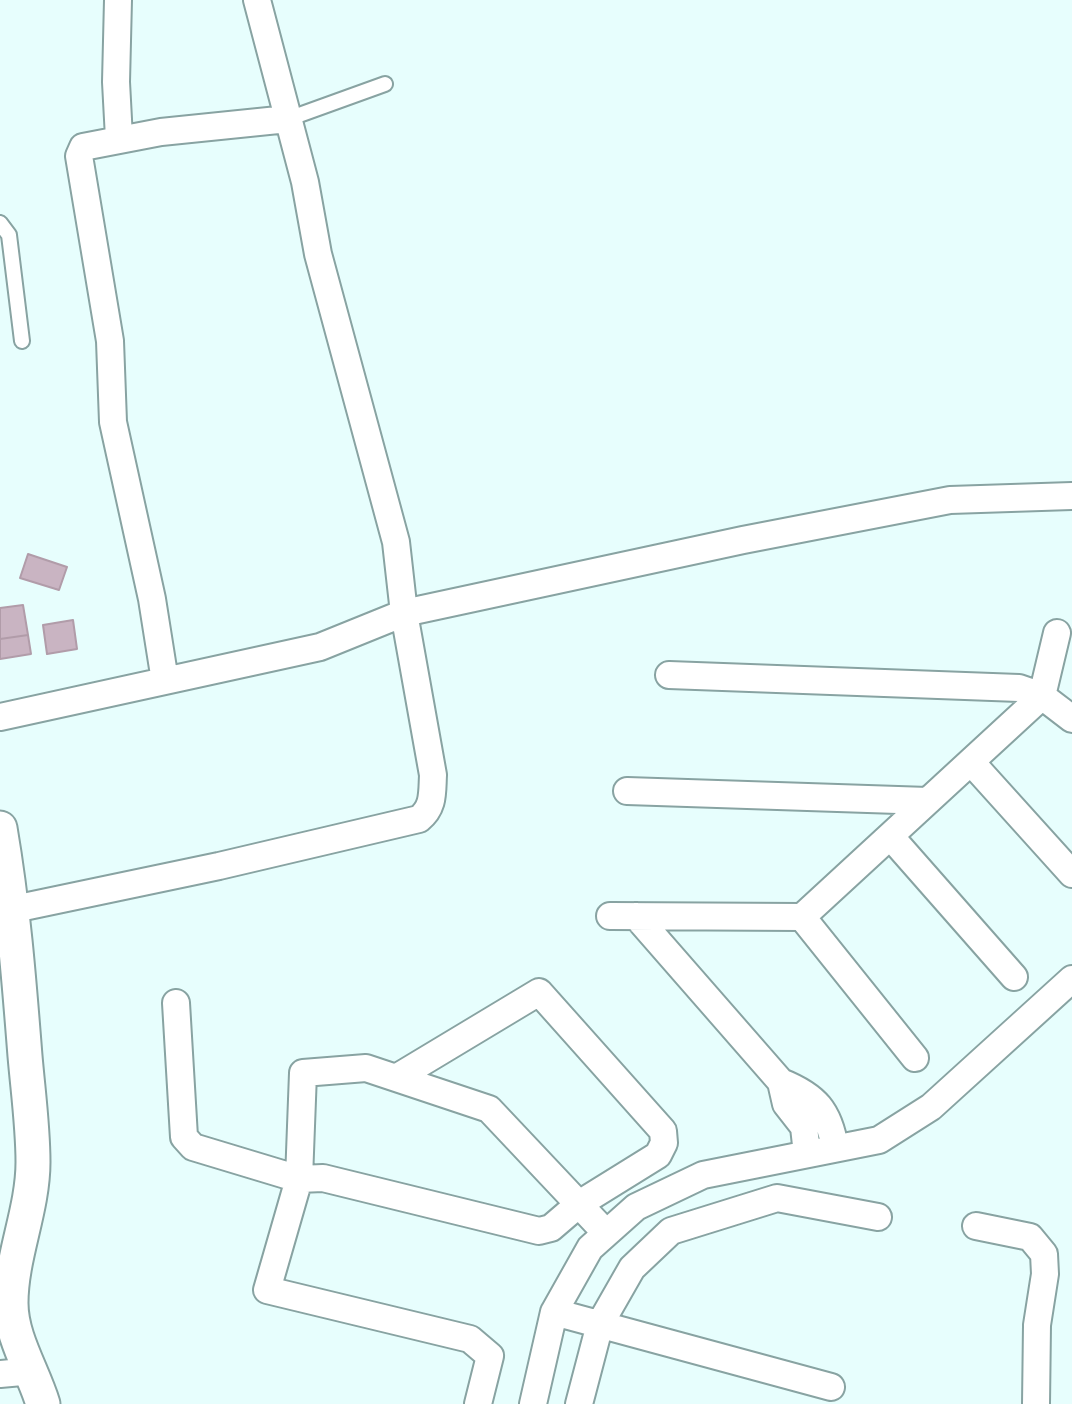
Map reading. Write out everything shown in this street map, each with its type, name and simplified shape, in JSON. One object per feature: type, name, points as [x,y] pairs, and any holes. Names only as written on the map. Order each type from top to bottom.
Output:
[{"type":"street","points":[[118,0],[116,82],[119,138]]},
{"type":"street","points":[[14,909],[219,866],[419,818],[427,812],[432,801],[433,775],[404,612],[396,542],[321,266],[305,183],[257,0]]},
{"type":"street","points":[[166,681],[152,599],[113,422],[110,341],[79,156],[83,147],[119,138],[288,119]]},
{"type":"street","points":[[0,717],[77,703],[320,647],[404,612],[878,513],[950,500],[1072,496]]},
{"type":"street","points":[[610,916],[802,917],[1042,696],[1057,632]]},
{"type":"street","points":[[669,675],[1019,688],[1042,696],[1072,719]]},
{"type":"street","points":[[971,762],[1072,874]]},
{"type":"street","points":[[627,790],[928,801]]},
{"type":"street","points":[[0,828],[14,909],[33,1163],[29,1206],[12,1277],[11,1306],[16,1336],[33,1371],[43,1404]]},
{"type":"street","points":[[890,836],[1014,977]]},
{"type":"street","points":[[636,916],[781,1082],[806,1092],[831,1122],[835,1148]]},
{"type":"street","points":[[802,917],[915,1058]]},
{"type":"street","points":[[533,1404],[554,1312],[590,1248],[636,1207],[703,1175],[879,1140],[931,1107],[1072,979]]},
{"type":"street","points":[[176,1003],[184,1136],[194,1147],[299,1179],[323,1178],[539,1231],[551,1228],[579,1204],[658,1155],[664,1143],[663,1131],[539,992],[396,1078]]},
{"type":"street","points":[[478,1404],[490,1356],[470,1339],[267,1290],[299,1179],[303,1073],[366,1068],[489,1109],[606,1233]]},
{"type":"street","points":[[781,1082],[786,1104],[804,1127],[807,1154]]},
{"type":"street","points":[[579,1404],[600,1324],[632,1268],[671,1231],[777,1198],[878,1217]]},
{"type":"street","points":[[976,1226],[1030,1237],[1044,1254],[1045,1274],[1036,1352],[1036,1404]]},
{"type":"street","points":[[554,1312],[831,1387]]},
{"type":"street","points":[[0,1374],[33,1371]]},
{"type":"lane","points":[[288,119],[385,84]]},
{"type":"lane","points":[[0,223],[9,235],[22,341]]},
{"type":"building","points":[[28,554],[67,567],[59,590],[20,578]]},
{"type":"building","points":[[23,605],[28,635],[0,639],[0,608]]},
{"type":"building","points":[[73,620],[77,649],[47,654],[43,625]]},
{"type":"building","points":[[28,635],[31,654],[0,659],[0,639]]}]
